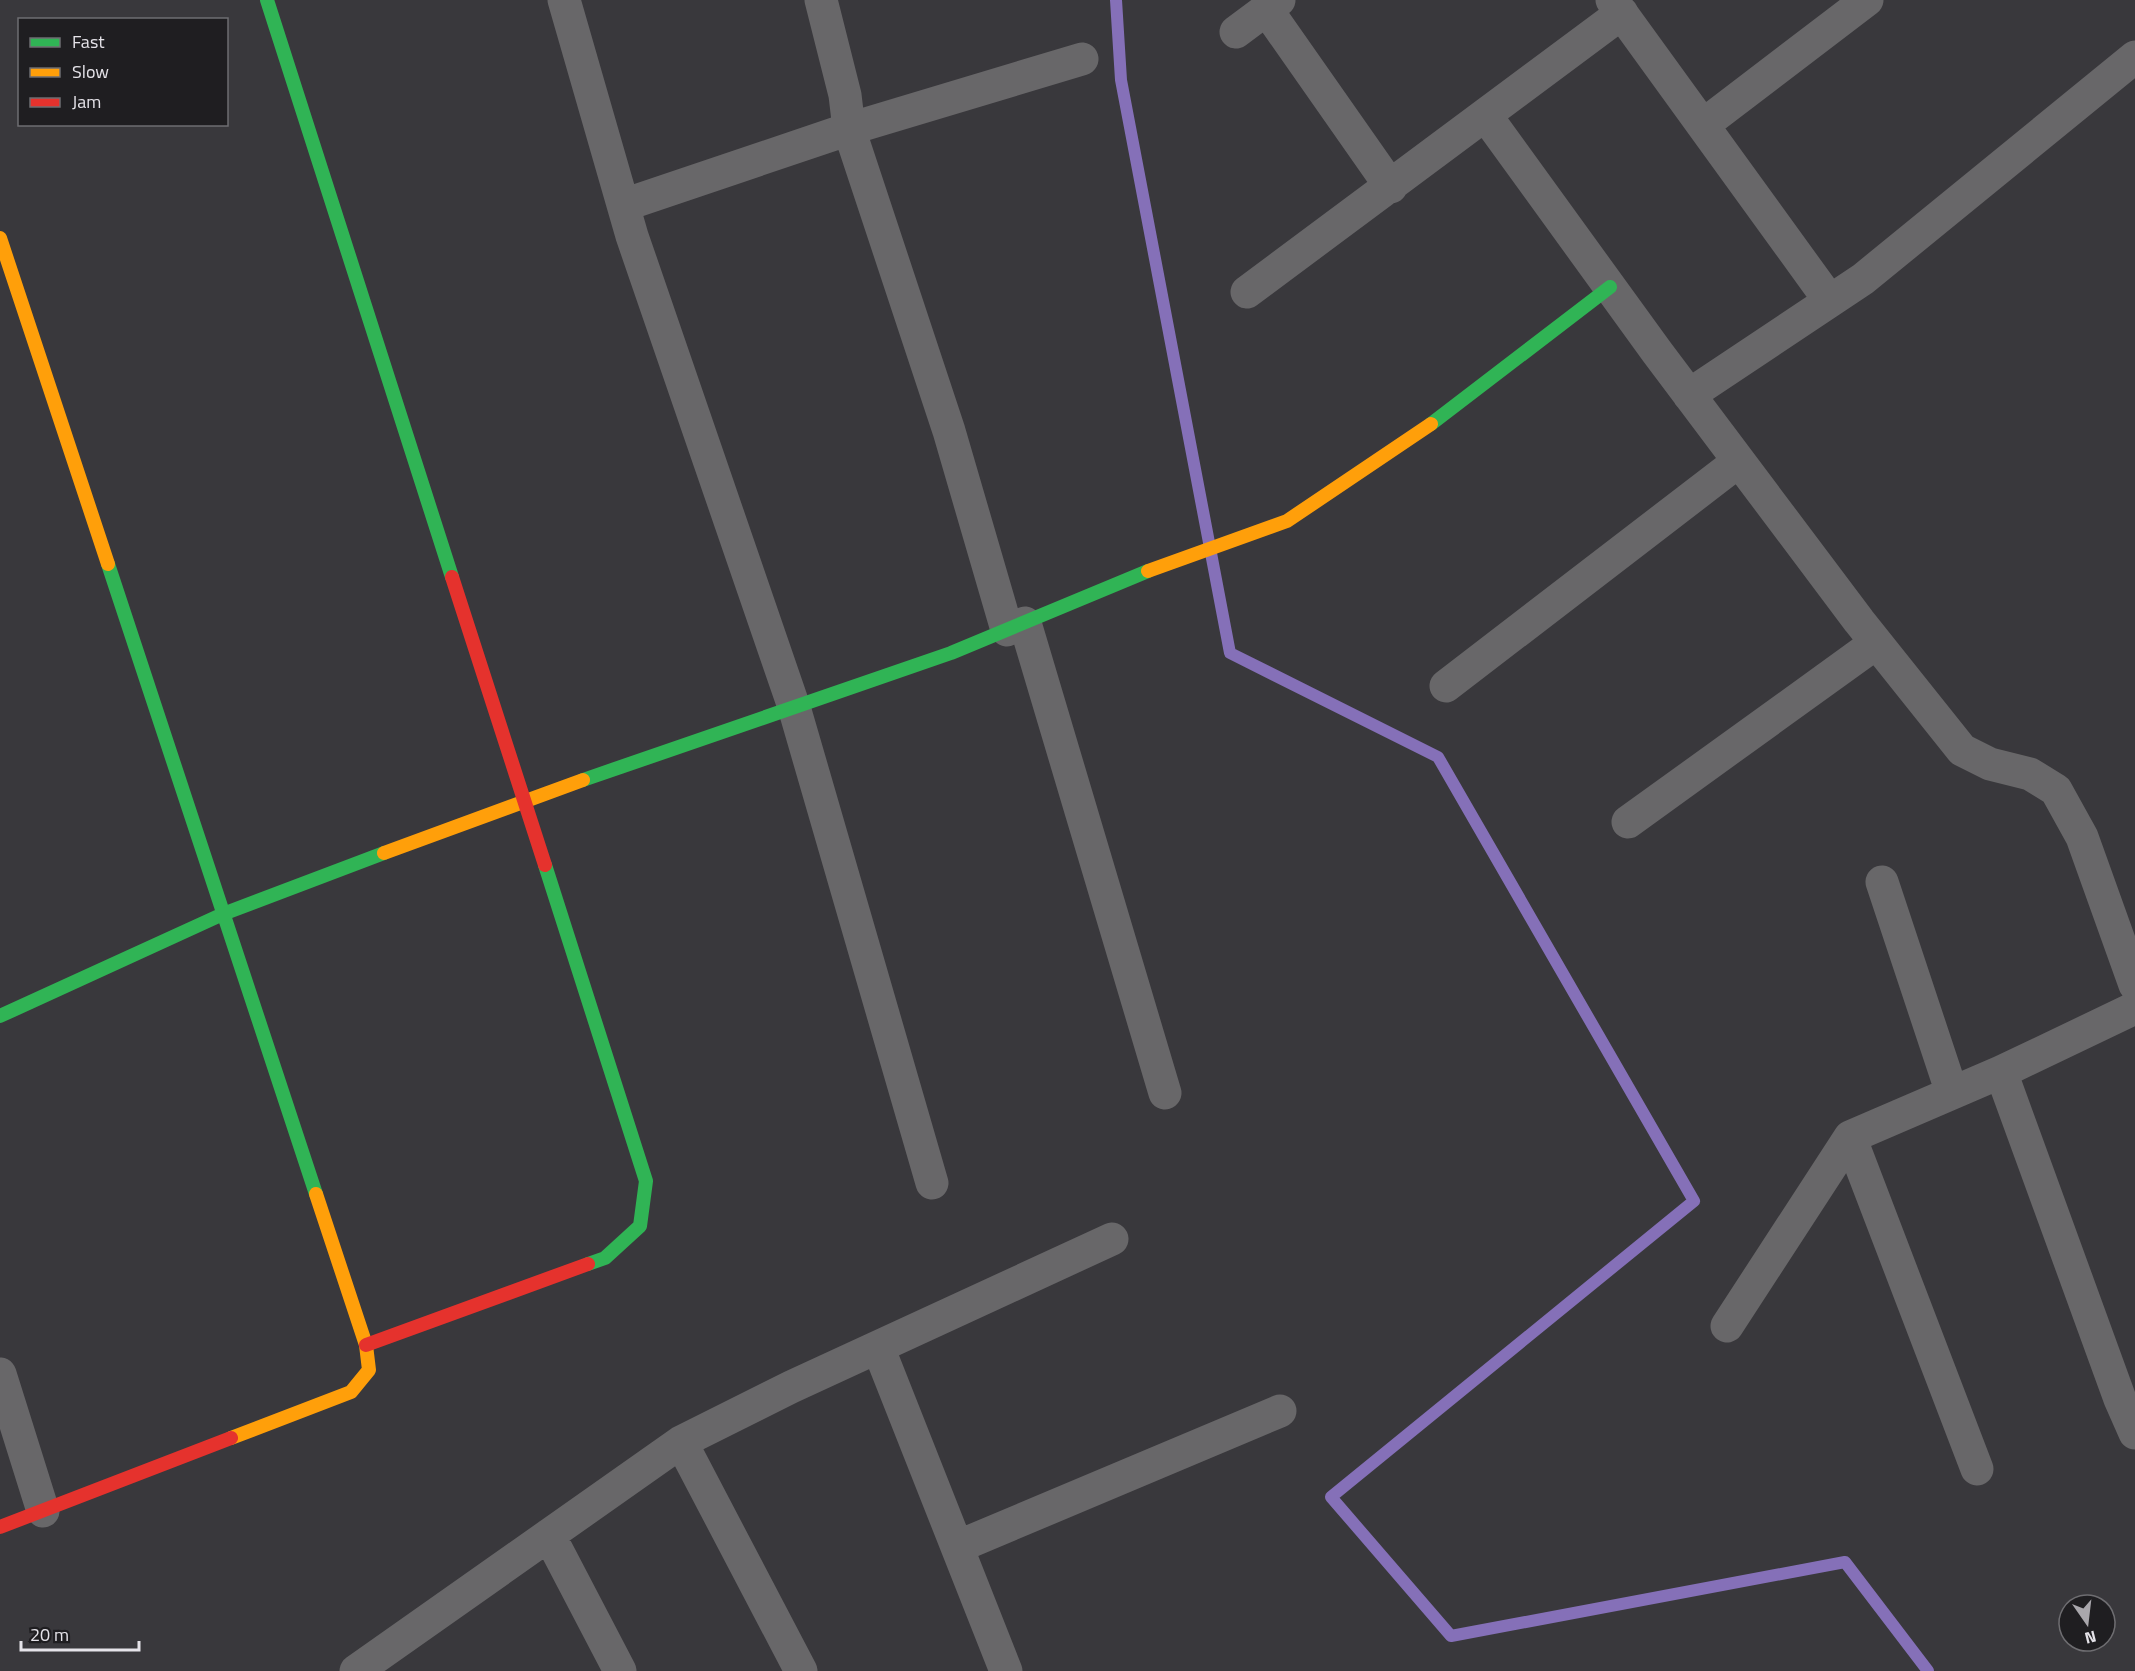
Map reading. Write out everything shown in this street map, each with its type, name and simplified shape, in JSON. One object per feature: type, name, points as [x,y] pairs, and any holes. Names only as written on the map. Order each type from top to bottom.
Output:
[{"type":"street","points":[[267,0],[646,1181],[640,1226],[605,1258],[366,1345]]},
{"type":"street","points":[[564,0],[632,236],[794,707],[933,1183]]},
{"type":"street","points":[[821,0],[845,95],[849,129],[1016,627],[1165,1093]]},
{"type":"street","points":[[1703,125],[1867,0]]},
{"type":"street","points":[[1236,32],[1273,5],[1391,187]]},
{"type":"street","points":[[1247,292],[1486,116],[1617,7],[1830,301]]},
{"type":"street","points":[[1689,395],[1863,279],[2135,57]]},
{"type":"street","points":[[624,205],[849,129],[1082,59]]},
{"type":"street","points":[[1486,116],[1689,395],[1876,643],[1962,750],[1990,764],[2030,774],[2056,790],[2082,837],[2135,985]]},
{"type":"street","points":[[0,238],[366,1345],[369,1370],[351,1392],[0,1527]]},
{"type":"street","points":[[0,1016],[223,914],[525,800],[951,653],[1143,573],[1287,521],[1442,417],[1610,287]]},
{"type":"street","points":[[1446,686],[1739,461]]},
{"type":"street","points":[[1628,822],[1876,643]]},
{"type":"street","points":[[1882,882],[1952,1093]]},
{"type":"street","points":[[1727,1326],[1850,1137],[2001,1072],[2135,1008]]},
{"type":"street","points":[[2001,1072],[2120,1399],[2135,1433]]},
{"type":"street","points":[[1850,1137],[1977,1469]]},
{"type":"street","points":[[356,1671],[681,1442],[878,1347],[1112,1239]]},
{"type":"street","points":[[878,1347],[1006,1671]]},
{"type":"street","points":[[0,1374],[43,1511]]},
{"type":"street","points":[[957,1547],[1280,1411]]},
{"type":"street","points":[[681,1442],[801,1671]]},
{"type":"street","points":[[549,1535],[620,1671]]},
{"type":"waterway","points":[[1116,0],[1121,80],[1230,653],[1438,757],[1694,1201],[1331,1497],[1451,1636],[1845,1562],[1928,1671]]},
{"type":"traffic: fast","points":[[267,0],[452,577]]},
{"type":"traffic: fast","points":[[1431,424],[1610,287]]},
{"type":"traffic: fast","points":[[108,564],[316,1194]]},
{"type":"traffic: fast","points":[[583,780],[951,653],[1148,571]]},
{"type":"traffic: fast","points":[[0,1016],[223,914],[384,853]]},
{"type":"traffic: fast","points":[[545,865],[646,1181],[640,1226],[605,1258],[588,1264]]},
{"type":"traffic: slow","points":[[0,238],[108,564]]},
{"type":"traffic: slow","points":[[1148,571],[1287,521],[1431,424]]},
{"type":"traffic: slow","points":[[384,853],[583,780]]},
{"type":"traffic: slow","points":[[231,1438],[351,1392],[369,1370],[366,1345],[316,1194]]},
{"type":"traffic: jam","points":[[452,577],[545,865]]},
{"type":"traffic: jam","points":[[366,1345],[588,1264]]},
{"type":"traffic: jam","points":[[0,1527],[231,1438]]}]
